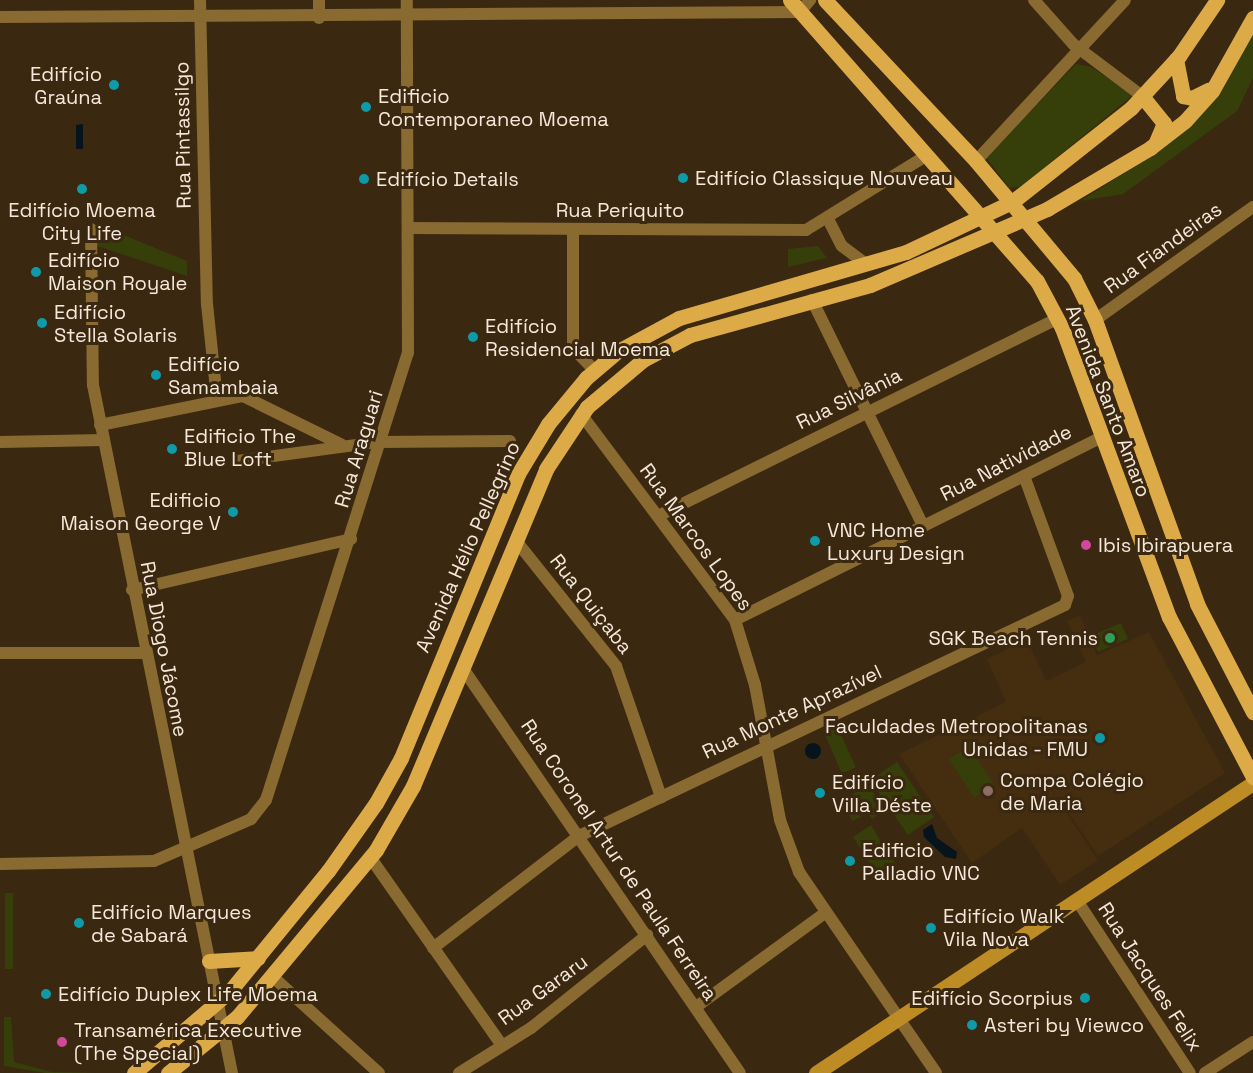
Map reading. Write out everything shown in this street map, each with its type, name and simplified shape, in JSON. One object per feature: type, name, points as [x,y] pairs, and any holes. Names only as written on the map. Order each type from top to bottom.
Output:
[{"type":"main road","name":"Avenida Santo Amaro","points":[[825,0],[976,160],[1074,278],[1095,320],[1197,604],[1252,708]]},
{"type":"main road","name":"Avenida Hélio Pellegrino","points":[[134,1073],[218,1004],[258,958],[376,803],[400,758],[518,474],[548,424],[594,370],[680,318],[867,266],[1012,202],[1072,159],[1142,96],[1176,59],[1217,0]]},
{"type":"main road","name":"Avenida Santo Amaro","points":[[795,6],[926,156],[984,216],[1037,281],[1057,319],[1169,617],[1253,777]]},
{"type":"main road","name":"Avenida Hélio Pellegrino","points":[[168,1073],[223,1030],[273,976],[370,857],[413,786],[464,670],[546,469],[581,414],[669,345],[715,326],[908,272],[1026,219],[1150,148],[1185,121],[1219,81],[1253,18]]},
{"type":"main road","points":[[1176,59],[1178,88],[1187,98],[1219,81]]},
{"type":"main road","points":[[1142,96],[1164,123],[1150,148]]},
{"type":"main road","points":[[209,961],[258,958]]},
{"type":"street","name":"Rua Pintassilgo","points":[[200,0],[206,269],[217,399]]},
{"type":"street","points":[[319,0],[319,18]]},
{"type":"street","name":"Rua Araguari","points":[[0,864],[134,863],[185,849],[251,819],[264,805],[384,442],[408,354],[407,0]]},
{"type":"street","points":[[0,17],[407,17],[795,6],[810,0]]},
{"type":"street","points":[[1034,0],[1080,49],[1142,96]]},
{"type":"street","points":[[976,160],[1125,0]]},
{"type":"street","name":"Rua Periquito","points":[[408,228],[798,231],[828,219],[926,156]]},
{"type":"street","name":"Rua Fiandeiras","points":[[1095,320],[1253,207]]},
{"type":"street","points":[[828,219],[843,246],[867,266]]},
{"type":"street","name":"Rua Diogo Jácome","points":[[91,229],[90,344],[100,425],[143,653],[232,1073]]},
{"type":"street","points":[[573,230],[573,348],[594,370]]},
{"type":"street","points":[[812,300],[923,526]]},
{"type":"street","name":"Rua Silvânia","points":[[658,516],[1057,319]]},
{"type":"street","points":[[100,425],[217,399],[249,398],[342,445]]},
{"type":"street","name":"Rua Marcos Lopes","points":[[581,414],[735,620],[787,844],[825,914],[936,1073]]},
{"type":"street","name":"Rua Natividade","points":[[735,620],[1100,438]]},
{"type":"street","points":[[0,442],[104,440]]},
{"type":"street","points":[[237,461],[342,445],[384,442],[510,441]]},
{"type":"street","name":"Rua Monte Aprazível","points":[[434,948],[579,836],[1065,605],[1068,596],[1024,476]]},
{"type":"street","points":[[132,590],[351,539]]},
{"type":"street","name":"Rua Quiçaba","points":[[517,542],[616,666],[661,797]]},
{"type":"street","points":[[0,653],[143,653]]},
{"type":"street","name":"Rua Coronel Artur de Paula Ferreira","points":[[464,670],[740,1073]]},
{"type":"street","points":[[816,1073],[1077,902],[1253,783]]},
{"type":"street","points":[[370,857],[501,1044]]},
{"type":"street","name":"Rua Jacques Felix","points":[[1077,902],[1190,1073]]},
{"type":"street","points":[[696,1007],[825,914]]},
{"type":"street","name":"Rua Gararu","points":[[459,1073],[501,1044],[531,1028],[647,935]]},
{"type":"street","points":[[273,976],[380,1073]]},
{"type":"street","points":[[1205,1073],[1253,1042]]},
{"type":"shaded area","points":[[83,124],[83,149],[76,149],[76,125]]},
{"type":"shaded area","points":[[1080,615],[1097,655],[1149,632],[1225,773],[1098,856],[1031,759],[1098,860],[1060,885],[1022,828],[972,863],[899,754],[1006,702],[987,659],[1027,640],[1046,681],[1086,662],[1067,621]]},
{"type":"shaded area","points":[[810,743],[816,743],[821,751],[819,757],[810,759],[805,754],[805,748]]},
{"type":"shaded area","points":[[932,824],[937,838],[957,852],[956,859],[945,857],[924,837],[923,830]]},
{"type":"green space","points":[[1253,30],[1253,78],[1237,111],[1123,194],[1080,201],[1164,148],[1210,105]]},
{"type":"green space","points":[[1076,64],[1091,67],[1133,95],[1021,187],[1009,188],[986,157]]},
{"type":"green space","points":[[97,224],[187,261],[187,276],[97,246]]},
{"type":"green space","points":[[818,246],[827,258],[788,267],[788,249]]},
{"type":"green space","name":"SGK Beach Tennis","points":[[1121,623],[1128,639],[1098,652],[1091,636]]},
{"type":"green space","points":[[836,724],[856,767],[842,774],[823,730]]},
{"type":"green space","points":[[969,746],[994,785],[974,798],[949,759]]},
{"type":"green space","points":[[897,762],[934,817],[908,835],[870,780]]},
{"type":"green space","points":[[867,784],[885,809],[872,819],[853,794]]},
{"type":"green space","points":[[851,796],[861,817],[852,821],[842,800]]},
{"type":"green space","points":[[871,825],[899,870],[881,881],[853,837]]},
{"type":"green space","points":[[5,893],[13,893],[13,969],[5,969]]},
{"type":"green space","points":[[4,1017],[11,1017],[14,1062],[52,1072],[98,1073],[45,1073],[4,1066]]},
{"type":"place","name":"Edifício Graúna","points":[[114,85]]},
{"type":"place","name":"Edificio Contemporaneo Moema","points":[[366,107]]},
{"type":"place","name":"Edifício Classique Nouveau","points":[[683,178]]},
{"type":"place","name":"Edifício Details","points":[[364,179]]},
{"type":"place","name":"Edifício Moema City Life","points":[[82,189]]},
{"type":"place","name":"Edifício Maison Royale","points":[[36,272]]},
{"type":"place","name":"Edifício Stella Solaris","points":[[42,323]]},
{"type":"place","name":"Edifício Residencial Moema","points":[[473,337]]},
{"type":"place","name":"Edifício Samambaia","points":[[156,375]]},
{"type":"place","name":"Edificio The Blue Loft","points":[[172,449]]},
{"type":"place","name":"Edificio Maison George V","points":[[233,512]]},
{"type":"place","name":"VNC Home Luxury Design","points":[[815,541]]},
{"type":"place","name":"Ibis Ibirapuera","points":[[1086,545]]},
{"type":"place","name":"SGK Beach Tennis","points":[[1110,638]]},
{"type":"place","name":"Faculdades Metropolitanas Unidas - FMU","points":[[1100,738]]},
{"type":"place","name":"Compa Colégio de Maria","points":[[988,791]]},
{"type":"place","name":"Edifício Villa Déste","points":[[820,793]]},
{"type":"place","name":"Edificio Palladio VNC","points":[[850,861]]},
{"type":"place","name":"Edifício Marques de Sabará","points":[[79,923]]},
{"type":"place","name":"Edifício Walk Vila Nova","points":[[931,928]]},
{"type":"place","name":"Edifício Duplex Life Moema","points":[[46,994]]},
{"type":"place","name":"Edifício Scorpius","points":[[1085,998]]},
{"type":"place","name":"Asteri by Viewco","points":[[972,1025]]},
{"type":"place","name":"Transamérica Executive (The Special)","points":[[62,1042]]}]
